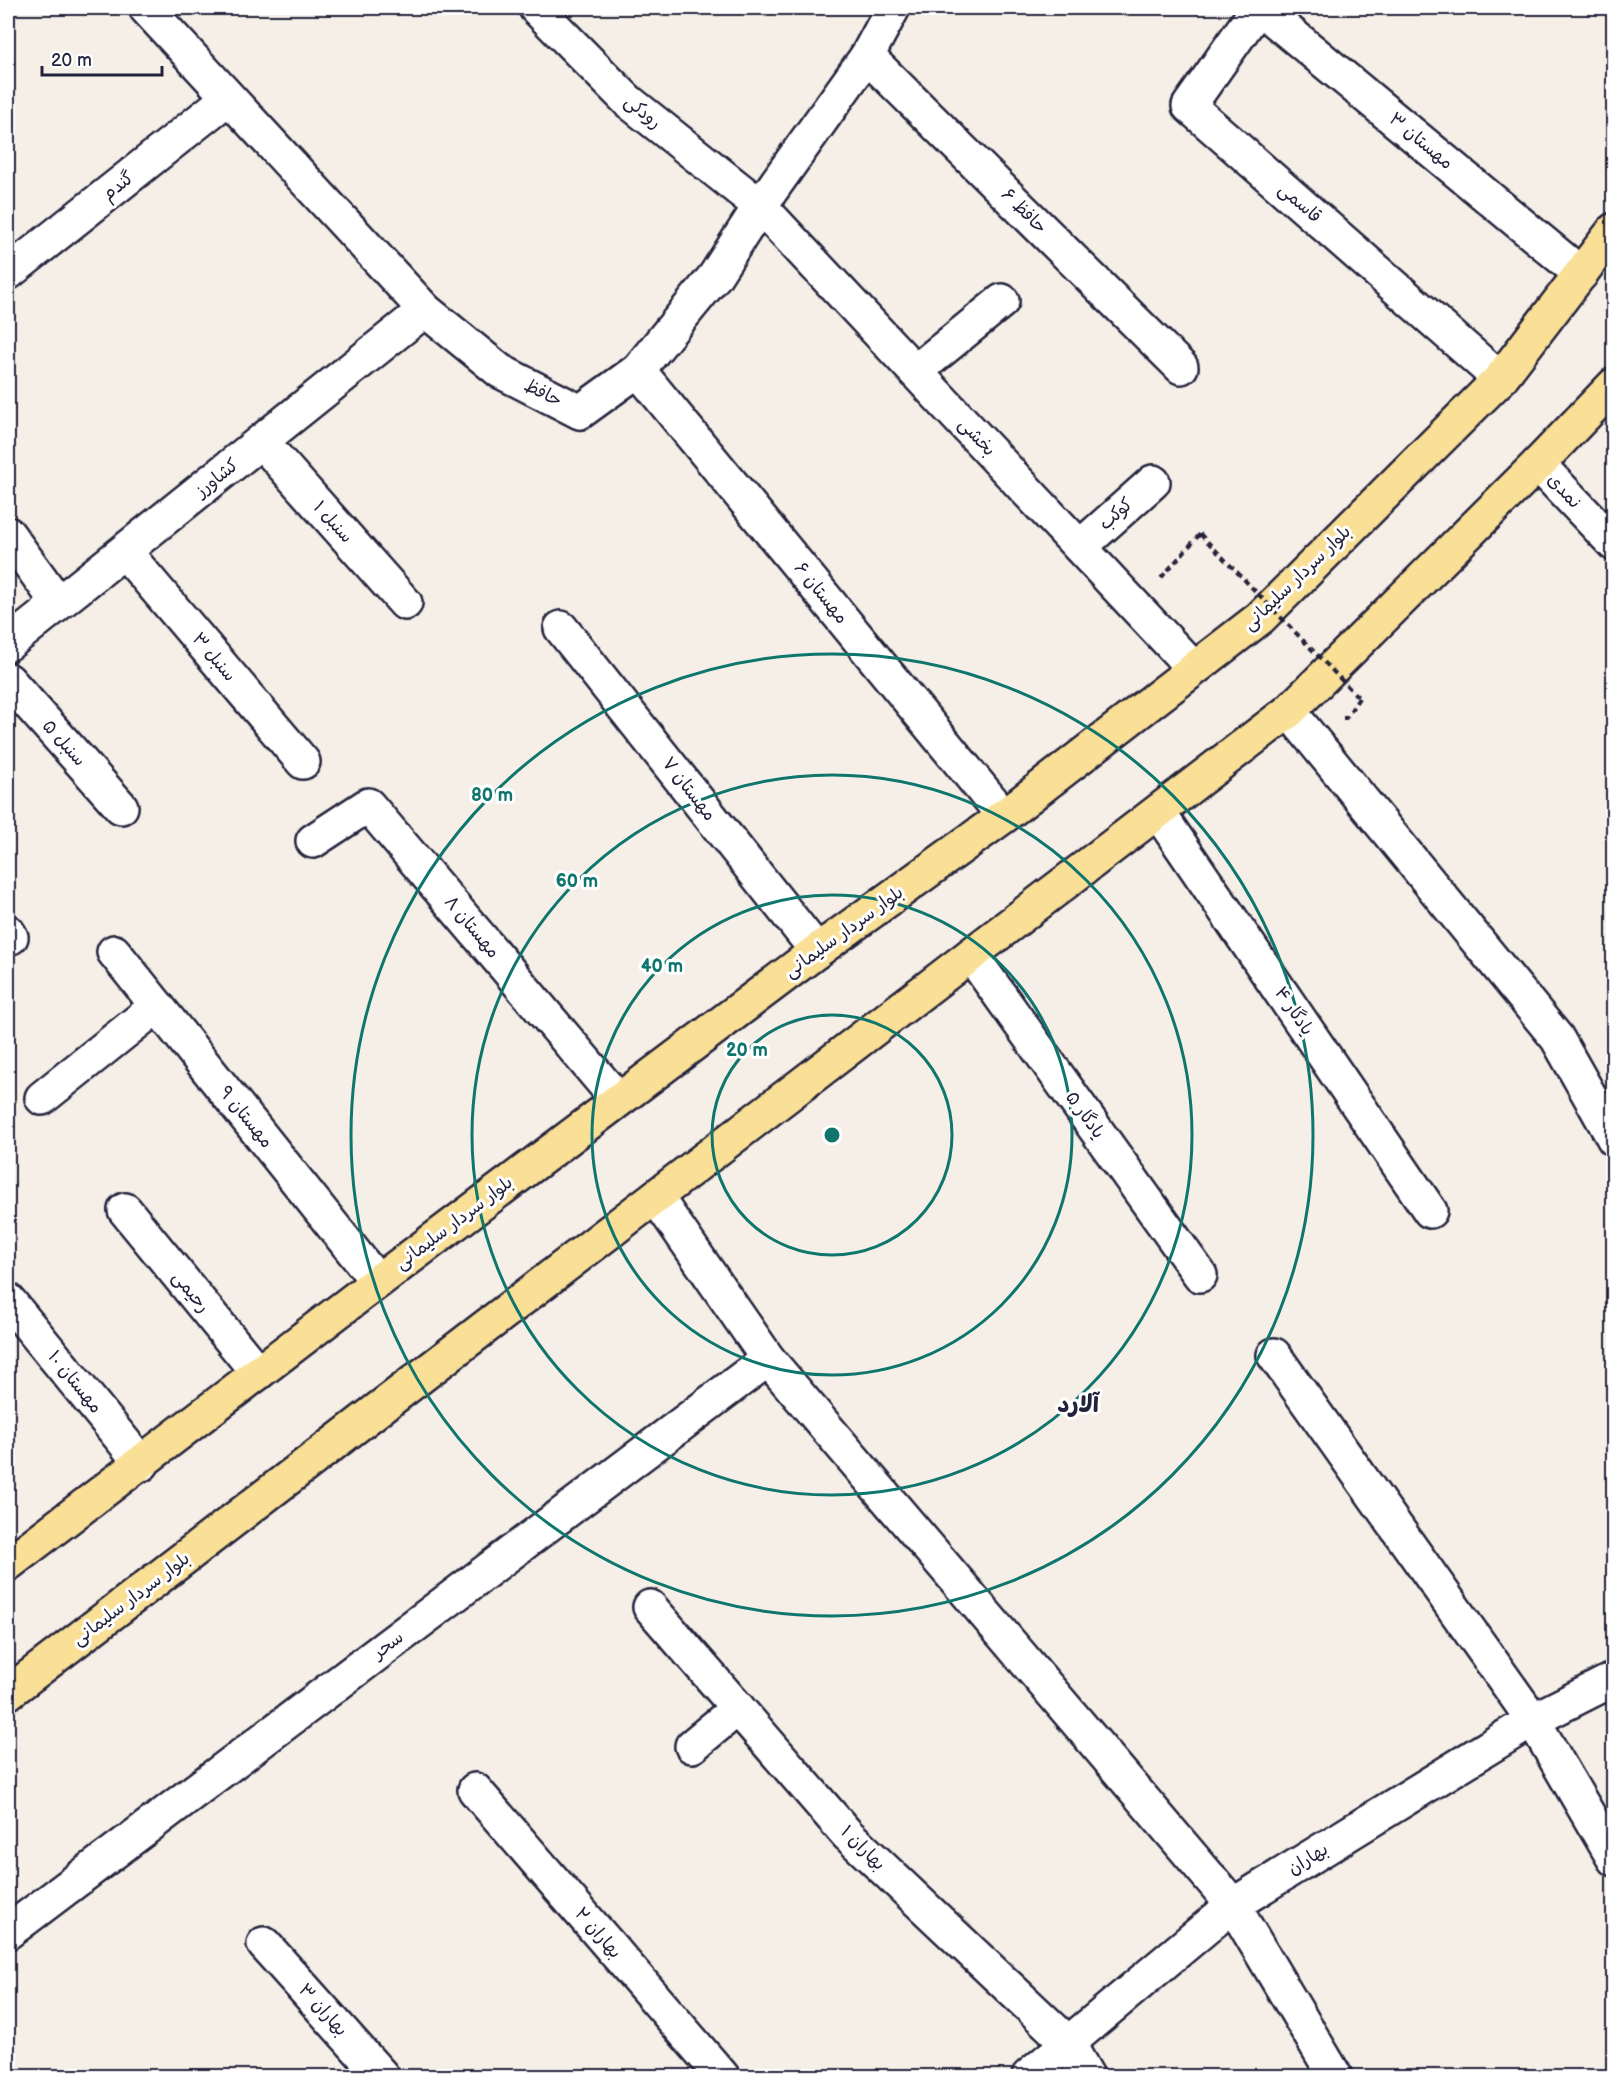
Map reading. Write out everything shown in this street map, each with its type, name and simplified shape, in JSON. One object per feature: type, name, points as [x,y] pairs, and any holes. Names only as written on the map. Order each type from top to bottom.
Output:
[{"type":"main road","name":"بلوار سردار سلیمانی","points":[[8,1564],[142,1464],[377,1281],[618,1100],[817,951],[1004,816],[1260,618],[1500,379],[1614,230]]},
{"type":"main road","name":"بلوار سردار سلیمانی","points":[[8,1693],[1289,711],[1538,464],[1614,385]]},
{"type":"street","name":"حافظ","points":[[146,8],[425,310],[500,371],[580,412],[638,370],[716,276],[760,206],[867,56],[893,8]]},
{"type":"street","name":"رودکی","points":[[537,8],[628,101],[760,206]]},
{"type":"street","name":"مهستان ۳","points":[[1259,8],[1581,274]]},
{"type":"street","name":"قاسمی","points":[[1259,8],[1189,106],[1500,379]]},
{"type":"street","name":"حافظ ۶","points":[[867,56],[1181,367]]},
{"type":"street","name":"گندم","points":[[8,273],[228,98]]},
{"type":"street","name":"بخشی","points":[[760,206],[1193,668]]},
{"type":"street","points":[[915,371],[1002,301]]},
{"type":"street","name":"کشاورز","points":[[8,644],[425,310]]},
{"type":"street","name":"مهستان ۶","points":[[638,370],[1004,816]]},
{"type":"street","name":"سنبل ۱","points":[[262,442],[405,603]]},
{"type":"street","name":"نمدی","points":[[1538,464],[1614,544]]},
{"type":"street","name":"کوکب","points":[[1080,547],[1153,482]]},
{"type":"street","points":[[8,534],[58,603]]},
{"type":"street","name":"سنبل ۳","points":[[125,552],[303,762]]},
{"type":"street","name":"مهستان ۷","points":[[561,628],[817,951]]},
{"type":"street","name":"سنبل ۵","points":[[8,680],[121,807]]},
{"type":"street","points":[[1289,711],[1557,1038],[1614,1139]]},
{"type":"street","name":"مهستان ۸","points":[[313,841],[368,804],[618,1100]]},
{"type":"street","name":"یادگار ۴","points":[[1158,812],[1430,1211]]},
{"type":"street","name":"مهستان ۹","points":[[114,952],[377,1281]]},
{"type":"street","name":"یادگار ۵","points":[[971,955],[1200,1275]]},
{"type":"street","points":[[42,1098],[157,1006]]},
{"type":"street","points":[[656,1197],[768,1359],[1233,1905],[1335,2076]]},
{"type":"street","name":"رحیمی","points":[[125,1210],[258,1373]]},
{"type":"street","name":"مهستان ۱۰","points":[[8,1300],[142,1464]]},
{"type":"street","points":[[1274,1355],[1533,1720],[1614,1859]]},
{"type":"street","name":"سحر","points":[[8,1932],[768,1359]]},
{"type":"street","name":"بهاران ۱","points":[[650,1607],[847,1834],[1068,2043],[1087,2076]]},
{"type":"street","name":"بهاران","points":[[1029,2076],[1233,1905],[1533,1720],[1614,1679]]},
{"type":"street","points":[[692,1746],[738,1708]]},
{"type":"street","name":"بهاران ۲","points":[[475,1790],[722,2076]]},
{"type":"street","name":"بهاران ۳","points":[[264,1944],[382,2076]]},
{"type":"path","points":[[1157,582],[1200,534],[1359,698],[1346,718]]},
{"type":"district","name":"آلارد","points":[[1078,1404]]}]
